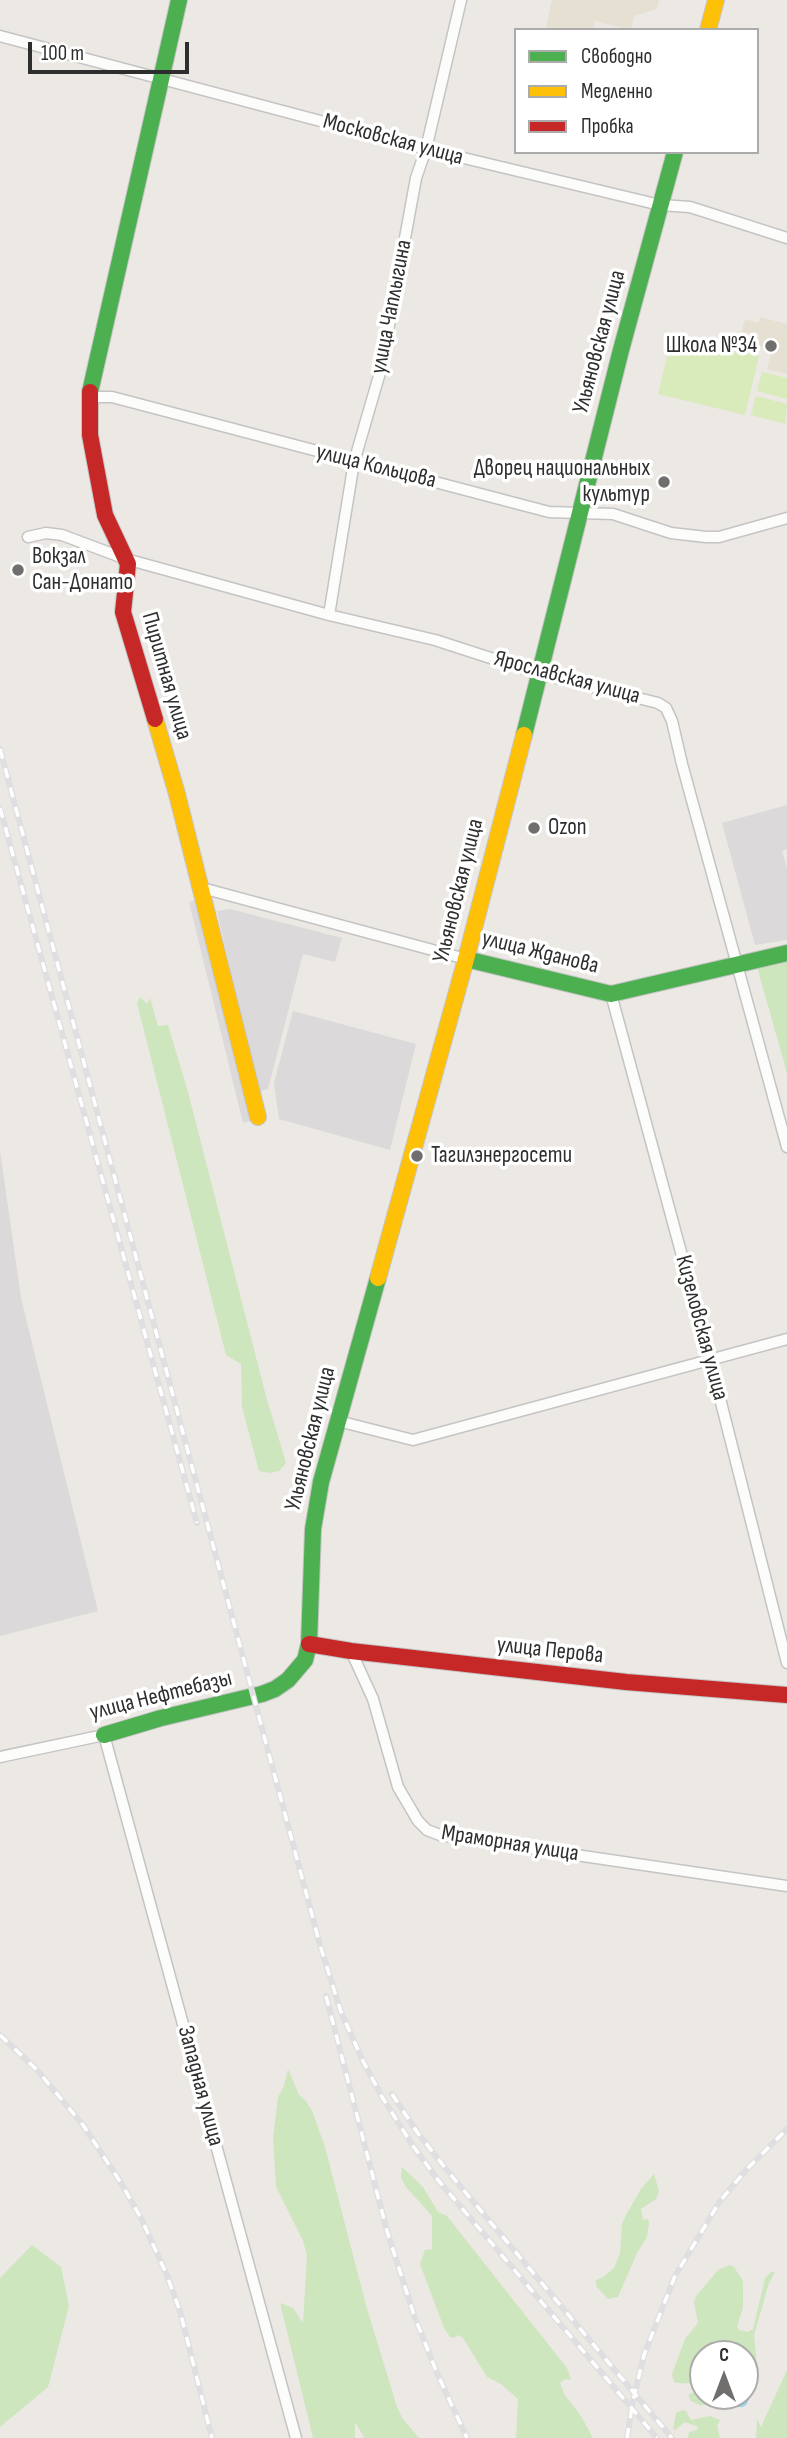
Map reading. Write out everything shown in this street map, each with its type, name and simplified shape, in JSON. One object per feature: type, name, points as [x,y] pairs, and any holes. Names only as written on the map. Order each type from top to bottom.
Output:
[{"type":"main road","points":[[126,559],[105,515],[90,435],[89,397],[178,0]]},
{"type":"main road","points":[[709,28],[716,0]]},
{"type":"main road","name":"Ульяновская улица","points":[[309,1644],[313,1529],[321,1482],[466,959],[618,363],[674,154]]},
{"type":"main road","name":"Пиритная улица","points":[[126,559],[123,612],[177,794],[258,1117]]},
{"type":"main road","name":"улица Жданова","points":[[466,959],[611,994],[787,953]]},
{"type":"main road","name":"улица Перова","points":[[309,1644],[626,1682],[787,1695]]},
{"type":"main road","name":"улица Нефтебазы","points":[[104,1735],[275,1689],[296,1672],[305,1660],[309,1644]]},
{"type":"street","name":"улица Чаплыгина","points":[[329,615],[354,462],[380,369],[416,178],[426,149],[461,0]]},
{"type":"street","name":"Московская улица","points":[[0,36],[426,149],[660,205],[690,207],[787,238]]},
{"type":"street","name":"улица Кольцова","points":[[89,397],[112,397],[549,512],[613,514],[671,533],[706,537],[719,537],[787,518]]},
{"type":"street","name":"Ярославская улица","points":[[28,537],[46,533],[62,534],[126,559],[329,615],[435,640],[540,674],[658,703],[666,708],[673,721],[682,764],[787,1147]]},
{"type":"street","name":"улица Жданова","points":[[202,888],[466,959]]},
{"type":"street","name":"Кизеловская улица","points":[[611,994],[710,1359],[787,1663]]},
{"type":"street","points":[[338,1422],[413,1440],[787,1339]]},
{"type":"street","name":"Мраморная улица","points":[[351,1651],[373,1699],[398,1787],[418,1821],[427,1830],[440,1835],[787,1886]]},
{"type":"street","name":"улица Нефтебазы","points":[[0,1757],[104,1735]]},
{"type":"street","name":"Западная улица","points":[[104,1735],[296,2438]]},
{"type":"shaded area","points":[[552,0],[659,0],[657,9],[634,16],[631,28],[595,21],[593,28],[546,27]]},
{"type":"shaded area","name":"Школа №34","points":[[760,317],[787,324],[787,374],[767,369],[772,350],[739,341],[745,319],[758,323]]},
{"type":"shaded area","points":[[787,805],[787,849],[782,851],[787,868],[787,940],[755,945],[722,823]]},
{"type":"shaded area","points":[[201,899],[255,1120],[243,1123],[189,902]]},
{"type":"shaded area","points":[[230,909],[342,938],[335,962],[303,954],[268,1089],[258,1092],[217,911]]},
{"type":"shaded area","name":"Тагилэнергосети","points":[[293,1011],[416,1044],[390,1150],[279,1119],[274,1083]]},
{"type":"shaded area","points":[[0,1151],[21,1298],[98,1611],[0,1636]]},
{"type":"green space","points":[[672,336],[759,356],[745,415],[658,394]]},
{"type":"green space","points":[[762,372],[787,378],[787,399],[757,391]]},
{"type":"green space","points":[[756,396],[787,404],[785,424],[751,415]]},
{"type":"green space","points":[[787,959],[787,1073],[757,967]]},
{"type":"green space","points":[[140,997],[147,1004],[150,998],[158,1026],[168,1025],[188,1092],[266,1396],[286,1463],[279,1471],[259,1471],[242,1407],[241,1364],[226,1355],[137,1003]]},
{"type":"green space","points":[[288,2069],[299,2095],[313,2113],[325,2147],[366,2305],[397,2407],[419,2438],[364,2438],[355,2422],[355,2438],[313,2438],[280,2303],[293,2308],[303,2323],[307,2255],[303,2241],[276,2187],[273,2138],[278,2097]]},
{"type":"green space","points":[[402,2167],[423,2187],[438,2212],[447,2216],[567,2368],[571,2380],[565,2379],[560,2383],[564,2394],[593,2438],[516,2438],[518,2399],[501,2384],[487,2377],[463,2338],[458,2335],[450,2337],[444,2328],[420,2264],[425,2250],[432,2249],[432,2216],[406,2187],[401,2178]]},
{"type":"green space","points":[[654,2174],[659,2191],[656,2199],[641,2209],[643,2220],[648,2219],[647,2237],[618,2297],[608,2299],[596,2286],[596,2280],[614,2268],[620,2253],[622,2224],[641,2189]]},
{"type":"green space","points":[[32,2245],[61,2267],[69,2306],[48,2387],[0,2427],[0,2278]]},
{"type":"green space","points":[[730,2265],[743,2281],[743,2307],[737,2327],[748,2332],[753,2329],[765,2278],[775,2272],[769,2283],[754,2340],[689,2340],[689,2384],[674,2382],[672,2374],[685,2339],[698,2323],[694,2302],[696,2296],[718,2270]]},
{"type":"green space","points":[[787,2370],[787,2438],[756,2438],[757,2419],[761,2427]]},
{"type":"green space","points":[[686,2411],[691,2420],[710,2416],[720,2420],[717,2426],[720,2438],[688,2438],[689,2432],[697,2430],[698,2427],[685,2422],[673,2429],[676,2413]]},
{"type":"railway","points":[[0,749],[320,1945],[341,2012],[382,2097],[438,2180],[657,2438]]},
{"type":"railway","points":[[0,808],[197,1523]]},
{"type":"railway","points":[[326,1996],[387,2231],[414,2315],[467,2438]]},
{"type":"railway","points":[[0,2035],[37,2070],[83,2125],[141,2218],[180,2311],[212,2438]]},
{"type":"railway","points":[[392,2094],[450,2174],[672,2438]]},
{"type":"railway","points":[[627,2438],[644,2355],[675,2276],[720,2201],[787,2129]]},
{"type":"traffic: fast","points":[[90,392],[179,0]]},
{"type":"traffic: fast","points":[[524,735],[621,350],[674,154]]},
{"type":"traffic: fast","points":[[466,959],[611,994],[787,953]]},
{"type":"traffic: fast","points":[[104,1735],[161,1718],[262,1694],[288,1680],[305,1660],[309,1644],[313,1529],[321,1482],[378,1278]]},
{"type":"traffic: slow","points":[[709,28],[716,0]]},
{"type":"traffic: slow","points":[[155,719],[177,794],[258,1117]]},
{"type":"traffic: slow","points":[[378,1278],[466,959],[524,735]]},
{"type":"traffic: jam","points":[[90,392],[90,435],[105,515],[128,564],[123,612],[155,719]]},
{"type":"traffic: jam","points":[[309,1644],[626,1682],[787,1695]]},
{"type":"place","name":"Школа №34","points":[[771,346]]},
{"type":"place","name":"Дворец национальных культур","points":[[664,482]]},
{"type":"place","name":"Вокзал Сан-Донато","points":[[18,570]]},
{"type":"place","name":"Ozon","points":[[534,828]]},
{"type":"place","name":"Тагилэнергосети","points":[[417,1156]]}]
